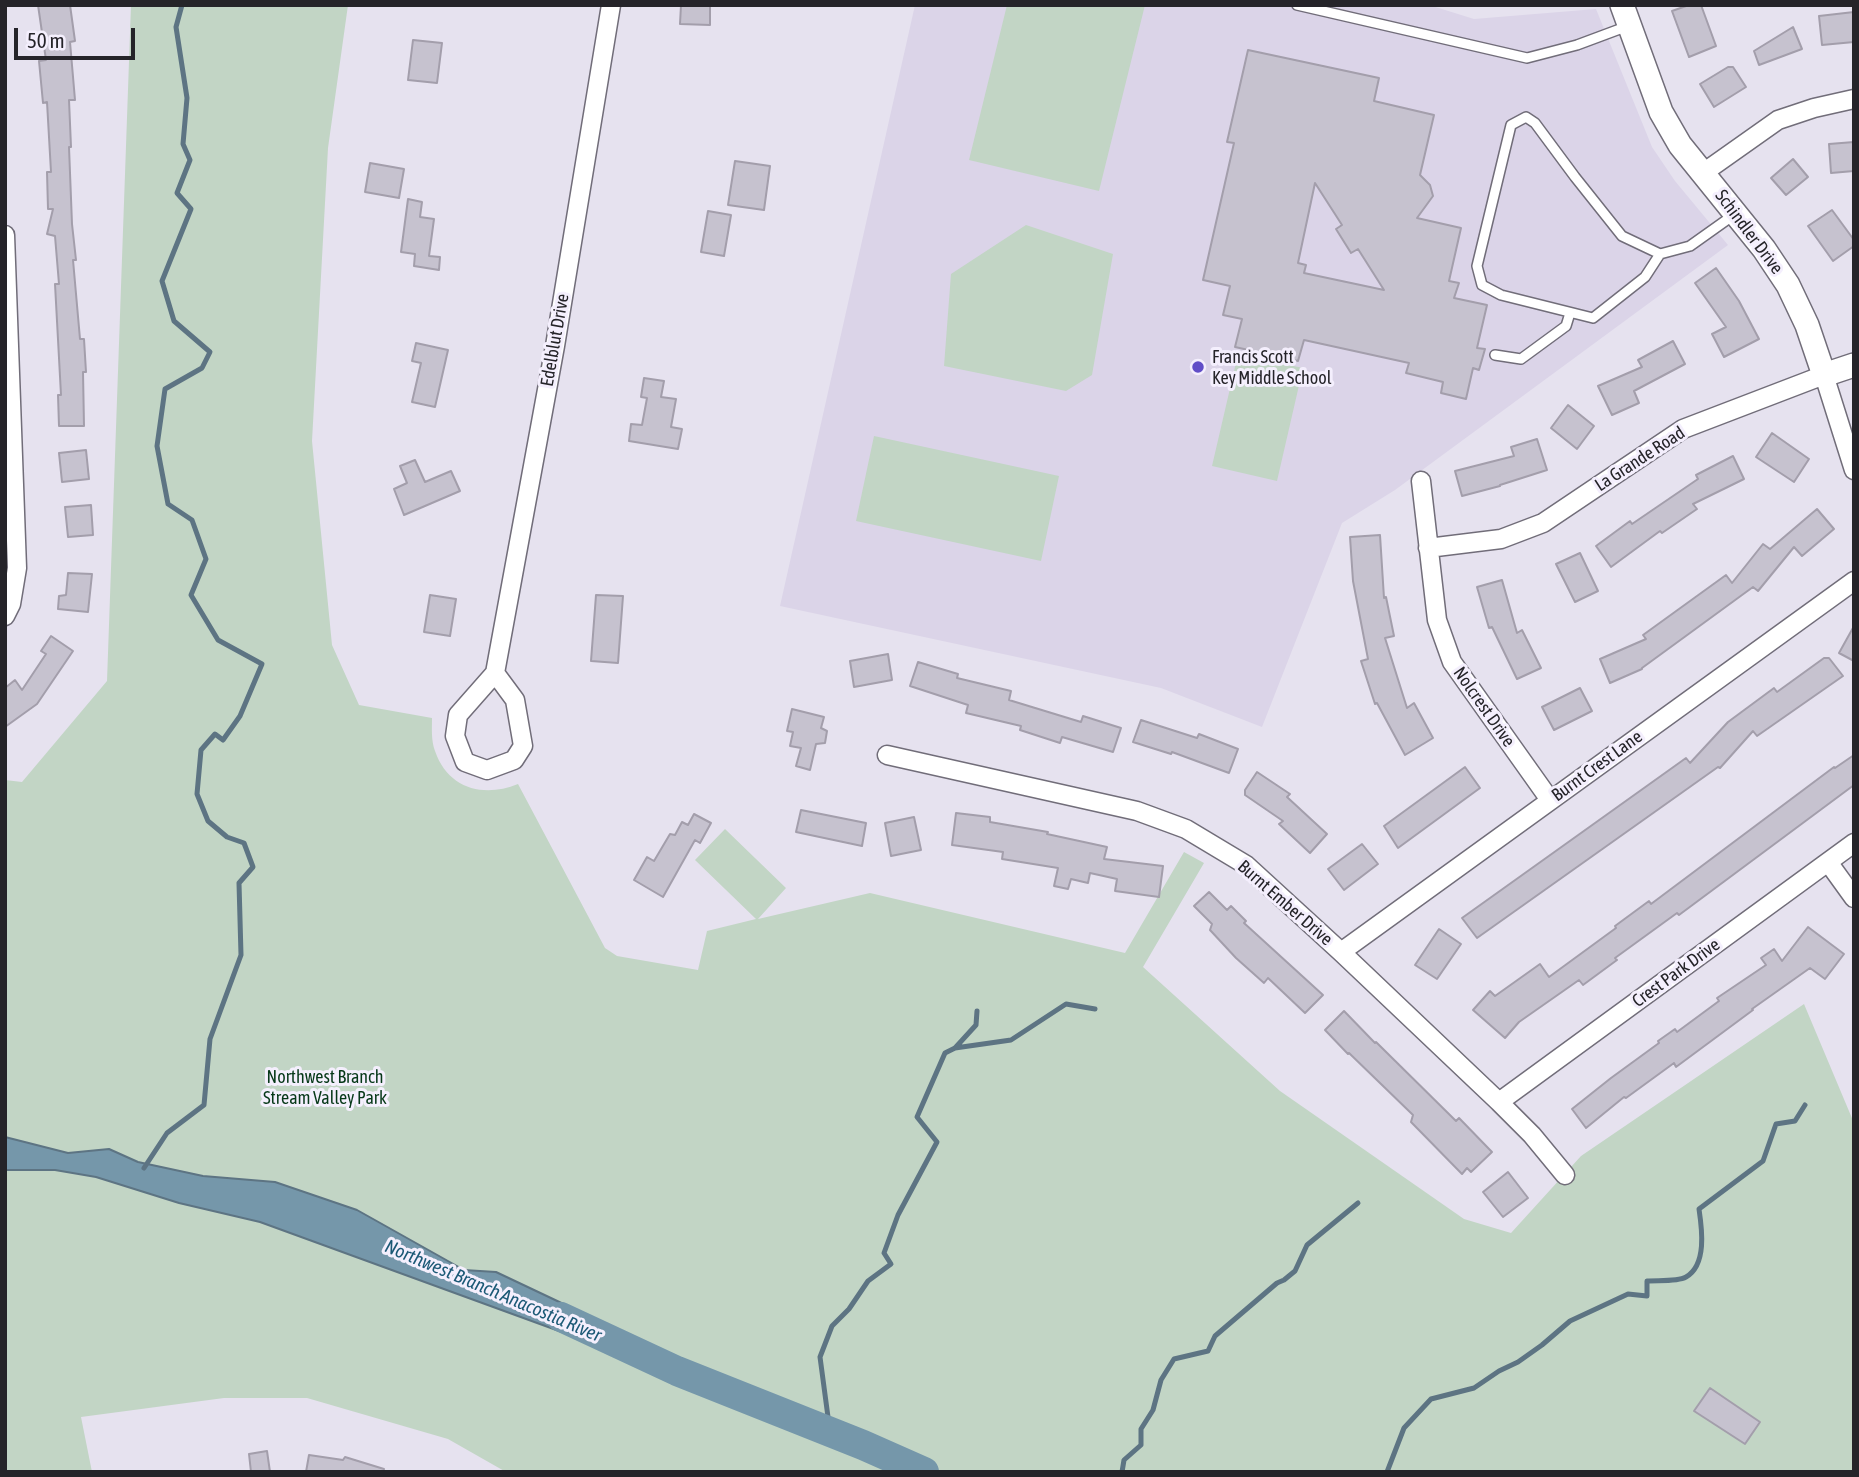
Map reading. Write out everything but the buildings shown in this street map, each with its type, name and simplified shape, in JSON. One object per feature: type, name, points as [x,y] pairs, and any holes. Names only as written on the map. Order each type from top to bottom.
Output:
[{"type":"street","name":"Edelblut Drive","points":[[495,673],[555,346],[611,5]]},
{"type":"street","name":"Schindler Drive","points":[[1625,16],[1661,112],[1680,145],[1765,249],[1788,285],[1807,325],[1854,470]]},
{"type":"street","points":[[1703,173],[1778,120],[1854,99]]},
{"type":"street","points":[[5,235],[17,568],[8,610]]},
{"type":"street","name":"La Grande Road","points":[[1428,548],[1501,539],[1543,523],[1682,429],[1854,365]]},
{"type":"street","name":"Nolcrest Drive","points":[[1421,481],[1437,620],[1452,662],[1550,800]]},
{"type":"street","name":"Burnt Crest Lane","points":[[1340,952],[1854,581]]},
{"type":"street","points":[[495,673],[515,700],[523,746],[514,760],[487,770],[465,762],[455,736],[458,715],[495,673]]},
{"type":"street","name":"Burnt Ember Drive","points":[[887,755],[1137,811],[1186,829],[1246,865],[1499,1102],[1532,1135],[1565,1175]]},
{"type":"street","name":"Crest Park Drive","points":[[1499,1102],[1854,843]]},
{"type":"street","points":[[1828,862],[1854,898]]},
{"type":"lane","points":[[1297,5],[1527,58],[1577,45],[1625,16]]},
{"type":"lane","points":[[1660,254],[1622,236],[1535,122],[1526,117],[1511,125],[1477,266],[1482,285],[1501,296],[1592,318],[1644,277],[1660,254],[1690,246],[1736,213]]},
{"type":"lane","points":[[1494,355],[1521,359],[1566,326],[1570,313]]},
{"type":"shaded area","name":"Francis Scott Key Middle School","points":[[915,5],[1429,5],[1474,19],[1596,9],[1652,147],[1675,181],[1728,245],[1395,490],[1342,523],[1262,727],[1161,688],[780,606]]},
{"type":"green space","name":"Northwest Branch Stream Valley Park","points":[[131,5],[348,5],[328,148],[312,441],[332,645],[359,705],[432,718],[435,751],[441,764],[458,782],[480,790],[518,784],[605,948],[617,956],[698,970],[707,931],[756,919],[695,860],[725,829],[786,888],[758,919],[870,893],[1125,953],[1184,852],[1204,863],[1143,967],[1280,1091],[1464,1219],[1511,1233],[1581,1156],[1804,1004],[1854,1123],[1854,1472],[506,1472],[448,1439],[307,1398],[224,1398],[81,1417],[92,1472],[5,1472],[5,780],[22,782],[107,681]]},
{"type":"green space","points":[[1007,5],[1145,5],[1099,191],[969,160]]},
{"type":"green space","points":[[1026,225],[1113,254],[1092,375],[1066,391],[944,366],[951,274]]},
{"type":"green space","points":[[1238,354],[1303,368],[1277,481],[1212,466]]},
{"type":"green space","points":[[874,436],[1059,476],[1041,561],[856,521]]},
{"type":"water","points":[[5,1137],[68,1153],[109,1149],[138,1162],[203,1176],[275,1182],[357,1210],[464,1270],[496,1272],[627,1334],[570,1335],[260,1222],[179,1203],[96,1177],[55,1170],[5,1170]]},
{"type":"waterway","points":[[144,1168],[167,1133],[204,1105],[210,1039],[241,955],[239,883],[253,867],[244,843],[227,837],[208,821],[197,794],[201,750],[215,734],[223,740],[240,716],[262,664],[218,640],[191,595],[206,559],[192,520],[168,504],[157,446],[165,389],[202,368],[210,352],[174,321],[162,281],[191,209],[177,193],[190,160],[183,144],[187,98],[176,27],[182,5]]},
{"type":"waterway","points":[[830,1432],[820,1357],[832,1326],[849,1309],[868,1281],[891,1264],[884,1253],[898,1215],[937,1142],[917,1117],[945,1053],[955,1048],[1011,1040],[1066,1004],[1095,1009]]},
{"type":"waterway","points":[[955,1048],[976,1025],[977,1011]]},
{"type":"waterway","points":[[1387,1472],[1404,1428],[1431,1399],[1474,1388],[1518,1362],[1570,1321],[1628,1294],[1647,1296],[1647,1281],[1678,1280],[1693,1271],[1702,1246],[1699,1209],[1763,1161],[1776,1124],[1795,1121],[1805,1105]]},
{"type":"waterway","points":[[1122,1472],[1124,1460],[1141,1445],[1141,1429],[1153,1410],[1161,1380],[1174,1359],[1208,1351],[1215,1336],[1295,1271],[1307,1245],[1358,1203]]},
{"type":"waterway","name":"Northwest Branch Anacostia River","points":[[561,1317],[677,1371],[924,1472]]},
{"type":"place","name":"Francis Scott Key Middle School","points":[[1198,367]]}]
